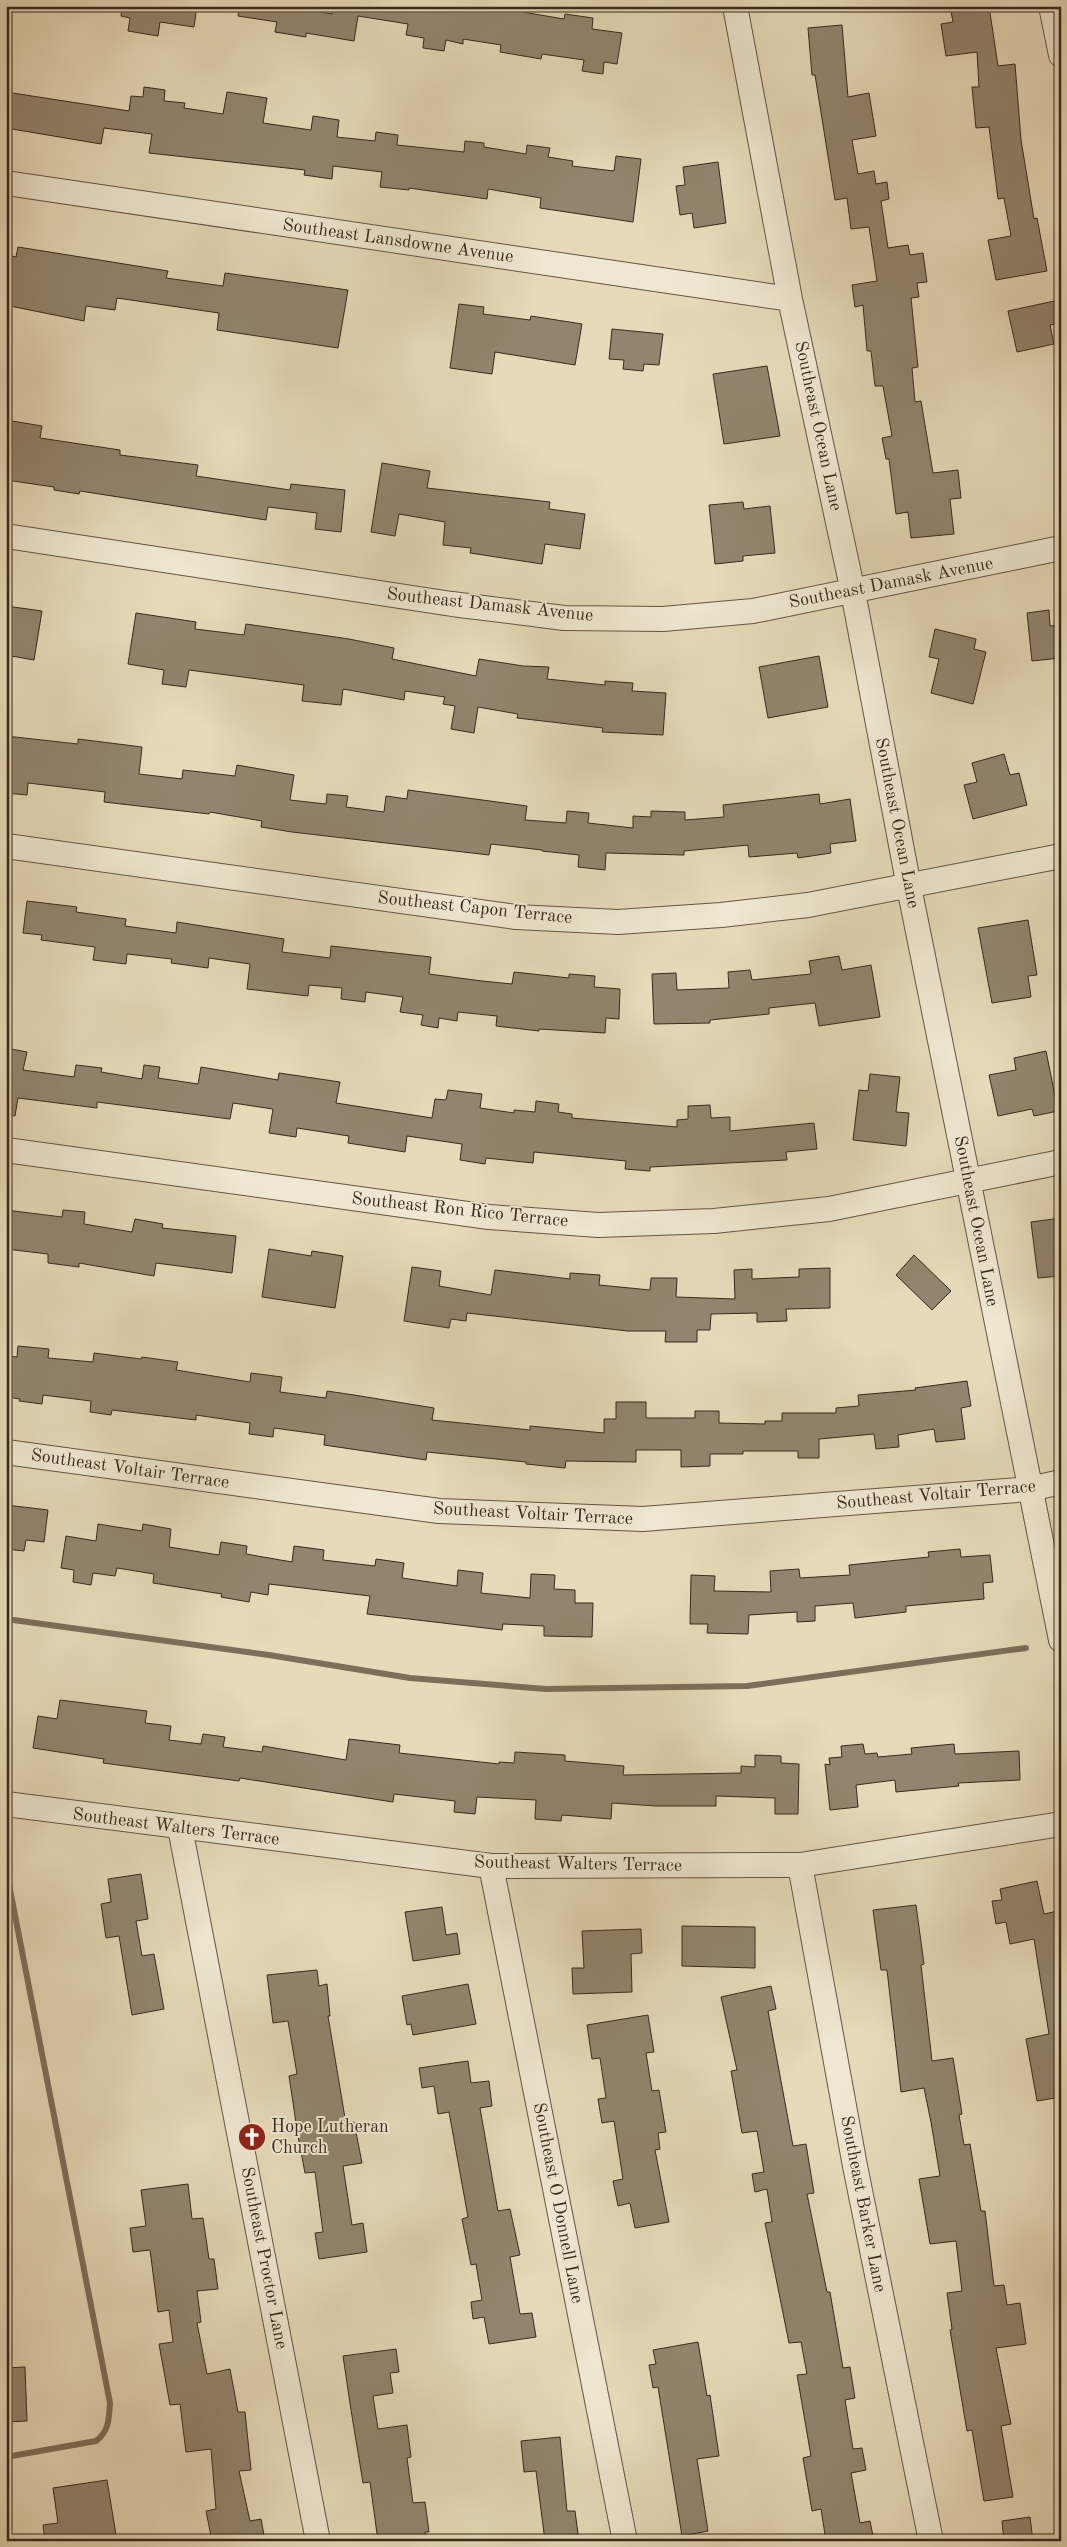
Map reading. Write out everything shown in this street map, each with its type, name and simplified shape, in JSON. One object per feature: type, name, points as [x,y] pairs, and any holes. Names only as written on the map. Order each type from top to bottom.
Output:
[{"type":"street","name":"Southeast Ocean Lane","points":[[735,6],[790,299],[853,592],[909,887],[1061,1640]]},
{"type":"street","points":[[1051,6],[1061,56]]},
{"type":"street","name":"Southeast Lansdowne Avenue","points":[[6,183],[790,299]]},
{"type":"street","name":"Southeast Damask Avenue","points":[[6,536],[442,603],[564,618],[663,619],[753,611],[1061,548]]},
{"type":"street","name":"Southeast Capon Terrace","points":[[6,846],[516,917],[618,922],[721,915],[808,905],[909,887],[1061,856]]},
{"type":"street","name":"Southeast Ron Rico Terrace","points":[[6,1150],[489,1217],[598,1224],[714,1221],[829,1209],[1061,1162]]},
{"type":"street","name":"Southeast Voltair Terrace","points":[[6,1452],[439,1511],[643,1519],[1030,1489],[1061,1482]]},
{"type":"street","name":"Southeast Walters Terrace","points":[[6,1804],[180,1828],[491,1866],[800,1865],[1061,1824]]},
{"type":"street","name":"Southeast Proctor Lane","points":[[180,1828],[318,2541]]},
{"type":"street","name":"Southeast Barker Lane","points":[[800,1865],[854,2166],[931,2541]]},
{"type":"street","name":"Southeast O Donnell Lane","points":[[491,1866],[625,2541]]},
{"type":"building","points":[[122,6],[197,6],[194,27],[160,22],[158,36],[128,31],[130,18],[121,16]]},
{"type":"building","points":[[239,6],[285,6],[332,14],[333,6],[487,6],[564,19],[565,14],[593,18],[592,29],[622,33],[617,64],[604,62],[603,74],[582,71],[584,60],[542,54],[541,59],[500,52],[501,45],[463,39],[463,44],[446,40],[444,51],[423,48],[424,38],[406,35],[408,24],[358,16],[354,41],[306,33],[306,37],[275,32],[277,22],[238,16]]},
{"type":"building","points":[[950,6],[989,6],[998,66],[1015,64],[1021,140],[1034,219],[1037,218],[1047,271],[996,280],[988,240],[1011,236],[1004,198],[998,199],[989,127],[976,128],[972,87],[979,87],[977,52],[946,56],[941,24],[953,22]]},
{"type":"building","points":[[842,25],[848,97],[869,93],[876,136],[852,140],[858,174],[874,171],[876,184],[887,182],[889,199],[881,201],[888,248],[908,245],[910,255],[923,253],[927,282],[917,283],[919,297],[911,298],[918,367],[912,368],[915,402],[921,401],[933,473],[958,470],[961,498],[950,499],[954,534],[911,538],[908,512],[896,514],[889,459],[886,459],[882,438],[892,436],[883,386],[875,386],[871,351],[867,351],[863,305],[855,307],[852,285],[877,281],[869,227],[851,229],[847,198],[835,200],[815,75],[812,75],[808,28]]},
{"type":"building","points":[[144,87],[165,90],[164,101],[185,103],[184,108],[223,114],[227,92],[267,98],[263,123],[311,130],[313,116],[339,120],[337,137],[375,141],[376,132],[398,135],[397,145],[464,152],[465,141],[484,143],[484,147],[526,154],[527,145],[550,148],[548,157],[573,161],[572,166],[614,171],[616,156],[641,159],[633,222],[540,208],[541,198],[488,189],[487,199],[409,188],[409,190],[380,187],[382,172],[333,166],[332,179],[304,175],[305,170],[149,153],[152,134],[104,128],[101,144],[6,128],[6,92],[129,111],[131,96],[143,97]]},
{"type":"building","points":[[718,162],[726,223],[694,228],[692,213],[680,215],[676,186],[685,185],[683,167]]},
{"type":"building","points":[[18,247],[168,271],[166,278],[223,286],[225,273],[348,290],[338,348],[217,330],[219,313],[117,298],[115,310],[86,306],[84,321],[10,306],[11,296],[6,296],[6,255],[16,257]]},
{"type":"building","points":[[1059,300],[1061,323],[1050,325],[1054,344],[1017,352],[1008,311]]},
{"type":"building","points":[[459,304],[484,307],[483,314],[530,320],[531,316],[582,324],[575,365],[495,352],[492,374],[450,368]]},
{"type":"building","points":[[612,329],[663,334],[659,365],[644,364],[643,371],[623,369],[624,360],[609,359]]},
{"type":"building","points":[[767,366],[780,436],[724,444],[713,374]]},
{"type":"building","points":[[6,420],[42,426],[40,438],[120,450],[120,455],[198,465],[196,476],[290,490],[291,484],[345,490],[341,532],[315,529],[317,513],[268,507],[266,520],[80,491],[79,494],[54,490],[54,487],[6,480]]},
{"type":"building","points":[[382,463],[430,471],[427,488],[550,502],[549,509],[585,514],[580,549],[545,544],[542,564],[470,553],[471,548],[443,545],[445,522],[399,514],[395,536],[371,532]]},
{"type":"building","points":[[743,502],[744,509],[770,506],[775,553],[743,556],[743,561],[715,564],[709,505]]},
{"type":"building","points":[[6,606],[42,611],[34,660],[6,655]]},
{"type":"building","points":[[1049,610],[1050,626],[1061,625],[1061,658],[1032,661],[1027,613]]},
{"type":"building","points":[[136,613],[196,622],[195,629],[244,635],[246,624],[349,639],[394,648],[392,659],[476,676],[479,659],[523,666],[549,667],[547,679],[605,685],[605,681],[633,683],[632,691],[666,693],[663,735],[602,732],[603,728],[517,718],[518,714],[478,707],[474,733],[451,729],[455,706],[443,704],[445,697],[405,691],[404,700],[343,689],[341,705],[302,701],[304,685],[189,670],[186,687],[162,684],[164,670],[128,664]]},
{"type":"building","points":[[935,629],[976,639],[974,649],[986,652],[973,704],[931,693],[939,659],[929,657]]},
{"type":"building","points":[[819,656],[828,707],[768,718],[759,667]]},
{"type":"building","points":[[6,736],[78,744],[78,739],[142,747],[139,774],[182,779],[183,770],[235,776],[237,765],[294,775],[290,800],[326,804],[327,794],[348,796],[346,807],[384,812],[386,796],[407,799],[408,790],[527,806],[525,820],[566,823],[567,811],[589,813],[588,823],[633,828],[633,816],[651,817],[651,811],[685,812],[685,820],[724,817],[723,805],[819,794],[820,804],[850,799],[856,841],[830,844],[831,853],[798,858],[797,853],[749,857],[748,845],[684,851],[684,855],[606,853],[605,870],[578,867],[579,855],[542,850],[491,844],[489,855],[292,832],[261,827],[262,821],[210,812],[209,814],[104,802],[105,792],[28,783],[27,795],[6,793]]},
{"type":"building","points":[[1004,754],[1010,775],[1019,773],[1027,805],[973,819],[964,785],[977,782],[972,763]]},
{"type":"building","points":[[27,901],[77,907],[76,912],[126,919],[125,926],[176,933],[177,922],[284,939],[282,952],[330,958],[331,946],[431,957],[429,974],[482,981],[512,984],[514,972],[569,978],[569,974],[595,976],[594,987],[620,989],[619,1019],[606,1018],[605,1033],[539,1029],[539,1031],[496,1026],[497,1016],[458,1012],[457,1021],[439,1018],[438,1028],[421,1025],[423,1015],[400,1012],[403,997],[366,992],[365,1002],[341,999],[342,988],[309,985],[308,996],[247,989],[250,964],[209,958],[208,968],[171,963],[172,959],[127,954],[126,964],[93,960],[95,947],[41,940],[42,935],[23,933]]},
{"type":"building","points":[[1028,920],[1037,975],[1028,976],[1031,997],[992,1003],[978,928]]},
{"type":"building","points":[[839,956],[842,970],[871,965],[880,1017],[819,1026],[815,1003],[769,1008],[769,1014],[710,1020],[710,1023],[654,1024],[652,974],[676,973],[677,990],[729,988],[728,972],[750,970],[752,980],[811,974],[809,961]]},
{"type":"building","points":[[6,1048],[27,1052],[23,1070],[74,1077],[76,1065],[102,1068],[101,1072],[142,1079],[144,1065],[160,1067],[158,1078],[198,1084],[201,1067],[278,1080],[279,1073],[340,1082],[336,1103],[432,1118],[435,1099],[446,1100],[448,1090],[482,1094],[480,1108],[514,1113],[514,1110],[535,1112],[536,1101],[559,1104],[558,1112],[572,1114],[572,1118],[677,1127],[677,1120],[688,1119],[688,1106],[710,1105],[711,1118],[730,1117],[730,1131],[814,1123],[817,1149],[786,1152],[787,1160],[650,1167],[650,1171],[625,1169],[626,1161],[534,1152],[533,1163],[486,1158],[485,1164],[460,1160],[462,1144],[407,1136],[405,1152],[348,1143],[349,1136],[297,1128],[296,1137],[269,1133],[273,1109],[233,1103],[230,1119],[97,1102],[97,1108],[18,1098],[15,1116],[6,1115]]},
{"type":"building","points":[[1046,1051],[1058,1111],[1034,1116],[1032,1109],[998,1116],[989,1075],[1016,1070],[1014,1058]]},
{"type":"building","points":[[870,1074],[900,1077],[896,1112],[909,1113],[906,1146],[853,1140],[859,1090],[868,1091]]},
{"type":"building","points":[[6,1210],[62,1217],[63,1210],[85,1212],[84,1224],[132,1232],[135,1219],[163,1224],[162,1228],[236,1236],[232,1273],[156,1263],[154,1276],[79,1263],[79,1267],[48,1263],[48,1254],[6,1249]]},
{"type":"building","points":[[1061,1218],[1061,1276],[1038,1278],[1031,1222]]},
{"type":"building","points":[[269,1249],[311,1256],[312,1251],[343,1256],[335,1308],[262,1297]]},
{"type":"building","points":[[914,1255],[951,1291],[932,1310],[896,1275]]},
{"type":"building","points":[[412,1267],[441,1271],[439,1286],[491,1295],[495,1270],[570,1279],[570,1273],[600,1275],[599,1285],[650,1290],[651,1278],[677,1278],[676,1297],[735,1299],[734,1270],[752,1269],[752,1279],[799,1277],[799,1269],[830,1268],[830,1308],[786,1309],[787,1321],[757,1322],[757,1313],[711,1314],[710,1330],[697,1330],[697,1342],[665,1342],[666,1331],[628,1331],[467,1313],[466,1321],[451,1319],[449,1328],[404,1321]]},
{"type":"building","points":[[18,1346],[49,1349],[48,1358],[93,1362],[94,1353],[178,1362],[176,1370],[250,1382],[251,1373],[282,1377],[280,1392],[326,1398],[327,1391],[354,1395],[434,1408],[432,1420],[530,1430],[530,1426],[604,1433],[604,1419],[616,1419],[616,1402],[646,1402],[646,1418],[695,1418],[695,1411],[719,1411],[719,1423],[765,1424],[765,1421],[782,1421],[782,1413],[836,1413],[836,1408],[859,1406],[858,1395],[916,1390],[915,1388],[967,1381],[971,1406],[961,1408],[965,1439],[936,1442],[934,1429],[898,1435],[899,1447],[876,1449],[874,1434],[819,1439],[819,1458],[798,1458],[798,1451],[743,1451],[743,1454],[710,1454],[710,1466],[681,1467],[681,1450],[636,1450],[636,1462],[566,1461],[565,1468],[427,1452],[426,1460],[324,1445],[325,1435],[274,1428],[273,1437],[249,1434],[250,1423],[196,1415],[196,1420],[112,1410],[111,1415],[90,1412],[91,1401],[43,1395],[42,1404],[19,1401],[20,1399],[6,1397],[6,1356],[17,1357]]},
{"type":"building","points":[[6,1505],[48,1510],[44,1542],[26,1540],[24,1551],[6,1549]]},
{"type":"building","points":[[98,1524],[142,1531],[143,1524],[171,1529],[169,1547],[219,1555],[221,1542],[247,1546],[246,1554],[292,1562],[294,1546],[324,1550],[323,1560],[375,1566],[376,1559],[404,1563],[402,1578],[457,1586],[458,1570],[483,1573],[481,1593],[530,1598],[531,1574],[555,1575],[554,1589],[575,1590],[575,1603],[593,1603],[592,1637],[544,1636],[544,1626],[503,1624],[502,1630],[367,1614],[370,1596],[269,1584],[268,1595],[251,1592],[249,1602],[221,1597],[222,1594],[153,1583],[154,1574],[117,1568],[115,1576],[93,1573],[91,1585],[73,1582],[74,1570],[61,1568],[66,1536],[96,1541]]},
{"type":"building","points":[[960,1549],[961,1557],[990,1555],[993,1582],[983,1583],[984,1599],[906,1606],[906,1612],[855,1618],[853,1603],[815,1606],[815,1621],[797,1622],[797,1612],[749,1615],[748,1634],[707,1633],[708,1624],[690,1624],[691,1575],[715,1576],[714,1591],[771,1592],[770,1571],[799,1569],[800,1578],[850,1575],[849,1565],[929,1557],[928,1552]]},
{"type":"building","points":[[60,1700],[147,1711],[145,1723],[171,1726],[169,1740],[201,1744],[203,1734],[225,1737],[223,1747],[262,1752],[263,1746],[346,1760],[349,1739],[400,1745],[399,1753],[499,1764],[499,1762],[514,1763],[515,1752],[565,1755],[565,1761],[624,1766],[623,1775],[741,1773],[741,1766],[755,1767],[755,1755],[781,1756],[781,1763],[799,1764],[798,1814],[775,1814],[775,1798],[716,1796],[716,1806],[656,1806],[612,1803],[611,1819],[562,1815],[561,1821],[535,1819],[536,1800],[477,1797],[475,1814],[454,1812],[455,1801],[394,1794],[393,1802],[240,1778],[239,1781],[103,1763],[104,1759],[33,1748],[38,1716],[57,1719]]},
{"type":"building","points":[[863,1744],[865,1754],[877,1753],[878,1757],[912,1754],[911,1748],[954,1744],[955,1754],[1019,1751],[1020,1780],[958,1783],[959,1786],[896,1792],[895,1780],[856,1785],[858,1807],[830,1810],[825,1764],[830,1765],[829,1758],[842,1757],[841,1746]]},
{"type":"building","points":[[141,1874],[148,1919],[136,1921],[142,1956],[154,1954],[164,2009],[132,2015],[119,1936],[106,1938],[101,1904],[111,1902],[108,1879]]},
{"type":"building","points":[[1037,1881],[1044,1914],[1058,1911],[1061,1924],[1061,2097],[1037,2101],[1026,2039],[1049,2034],[1034,1939],[1010,1944],[1006,1922],[996,1924],[992,1901],[1002,1900],[1000,1889]]},
{"type":"building","points":[[916,1905],[924,1964],[921,1965],[932,2061],[953,2058],[962,2114],[959,2115],[964,2145],[970,2144],[981,2211],[985,2211],[994,2286],[1004,2285],[1007,2305],[1020,2303],[1026,2344],[996,2348],[1011,2424],[1001,2426],[1013,2497],[984,2501],[972,2430],[967,2431],[950,2330],[952,2329],[947,2293],[962,2291],[956,2241],[930,2244],[919,2179],[940,2176],[931,2122],[924,2088],[901,2092],[887,1970],[881,1970],[873,1910]]},
{"type":"building","points":[[442,1907],[446,1935],[457,1933],[460,1954],[413,1961],[405,1912]]},
{"type":"building","points":[[682,1926],[755,1927],[755,1968],[682,1966]]},
{"type":"building","points":[[641,1929],[642,1953],[631,1954],[632,1992],[573,1994],[572,1968],[584,1968],[582,1931]]},
{"type":"building","points":[[317,1970],[319,1986],[327,1984],[330,2016],[328,2016],[346,2124],[354,2122],[362,2163],[343,2166],[352,2225],[363,2223],[367,2252],[319,2259],[315,2233],[323,2232],[315,2172],[305,2173],[298,2136],[289,2076],[297,2074],[288,2021],[273,2023],[267,1975]]},
{"type":"building","points":[[468,1984],[476,2024],[413,2035],[411,2024],[407,2025],[402,1996]]},
{"type":"building","points":[[771,1986],[776,2009],[768,2011],[793,2146],[806,2144],[814,2193],[807,2194],[827,2292],[830,2292],[843,2368],[850,2367],[855,2398],[845,2400],[853,2449],[862,2448],[866,2470],[851,2473],[860,2523],[870,2521],[874,2541],[826,2541],[821,2509],[812,2511],[803,2458],[811,2456],[797,2375],[807,2374],[801,2342],[789,2343],[765,2223],[772,2222],[767,2189],[755,2192],[752,2174],[764,2172],[757,2131],[742,2133],[731,2071],[737,2070],[721,1997]]},
{"type":"building","points":[[648,2015],[654,2052],[646,2053],[652,2091],[659,2090],[666,2132],[658,2133],[660,2149],[655,2150],[669,2222],[635,2228],[630,2203],[618,2206],[613,2181],[623,2179],[614,2121],[602,2123],[598,2099],[606,2098],[600,2058],[592,2059],[587,2025]]},
{"type":"building","points":[[468,2061],[471,2083],[489,2081],[492,2106],[480,2108],[498,2211],[510,2209],[520,2255],[510,2257],[520,2314],[532,2313],[536,2337],[489,2344],[484,2317],[473,2319],[471,2302],[482,2300],[476,2264],[471,2265],[462,2219],[468,2217],[449,2112],[438,2114],[434,2086],[422,2088],[419,2068]]},
{"type":"building","points":[[188,2184],[192,2219],[203,2218],[209,2259],[214,2259],[218,2289],[197,2291],[201,2322],[197,2323],[207,2374],[230,2369],[238,2412],[245,2412],[251,2470],[239,2471],[250,2521],[261,2519],[265,2541],[212,2541],[206,2511],[216,2509],[211,2449],[186,2452],[180,2404],[170,2405],[159,2344],[173,2342],[169,2310],[158,2312],[150,2250],[133,2252],[130,2228],[146,2226],[141,2190]]},
{"type":"building","points":[[698,2342],[707,2396],[710,2395],[719,2456],[697,2459],[708,2531],[682,2536],[658,2387],[653,2388],[649,2365],[656,2364],[653,2350]]},
{"type":"building","points":[[396,2349],[399,2372],[390,2373],[393,2393],[373,2396],[378,2429],[407,2425],[411,2457],[407,2458],[413,2503],[425,2502],[429,2532],[425,2532],[426,2541],[378,2541],[370,2482],[363,2483],[351,2410],[343,2356]]},
{"type":"building","points":[[25,2367],[27,2421],[6,2422],[6,2368]]},
{"type":"building","points":[[560,2437],[567,2511],[575,2511],[579,2541],[545,2541],[536,2471],[524,2472],[521,2441]]},
{"type":"building","points":[[107,2480],[117,2541],[45,2541],[43,2525],[58,2523],[53,2488]]},
{"type":"building","points":[[1030,2517],[1033,2541],[1004,2541],[1002,2521]]},
{"type":"waterway","points":[[6,1619],[269,1655],[410,1678],[546,1689],[747,1686],[1026,1648]]},
{"type":"waterway","points":[[6,1869],[110,2403],[106,2429],[96,2441],[6,2457]]},
{"type":"place","name":"Hope Lutheran Church","points":[[252,2137]]}]
